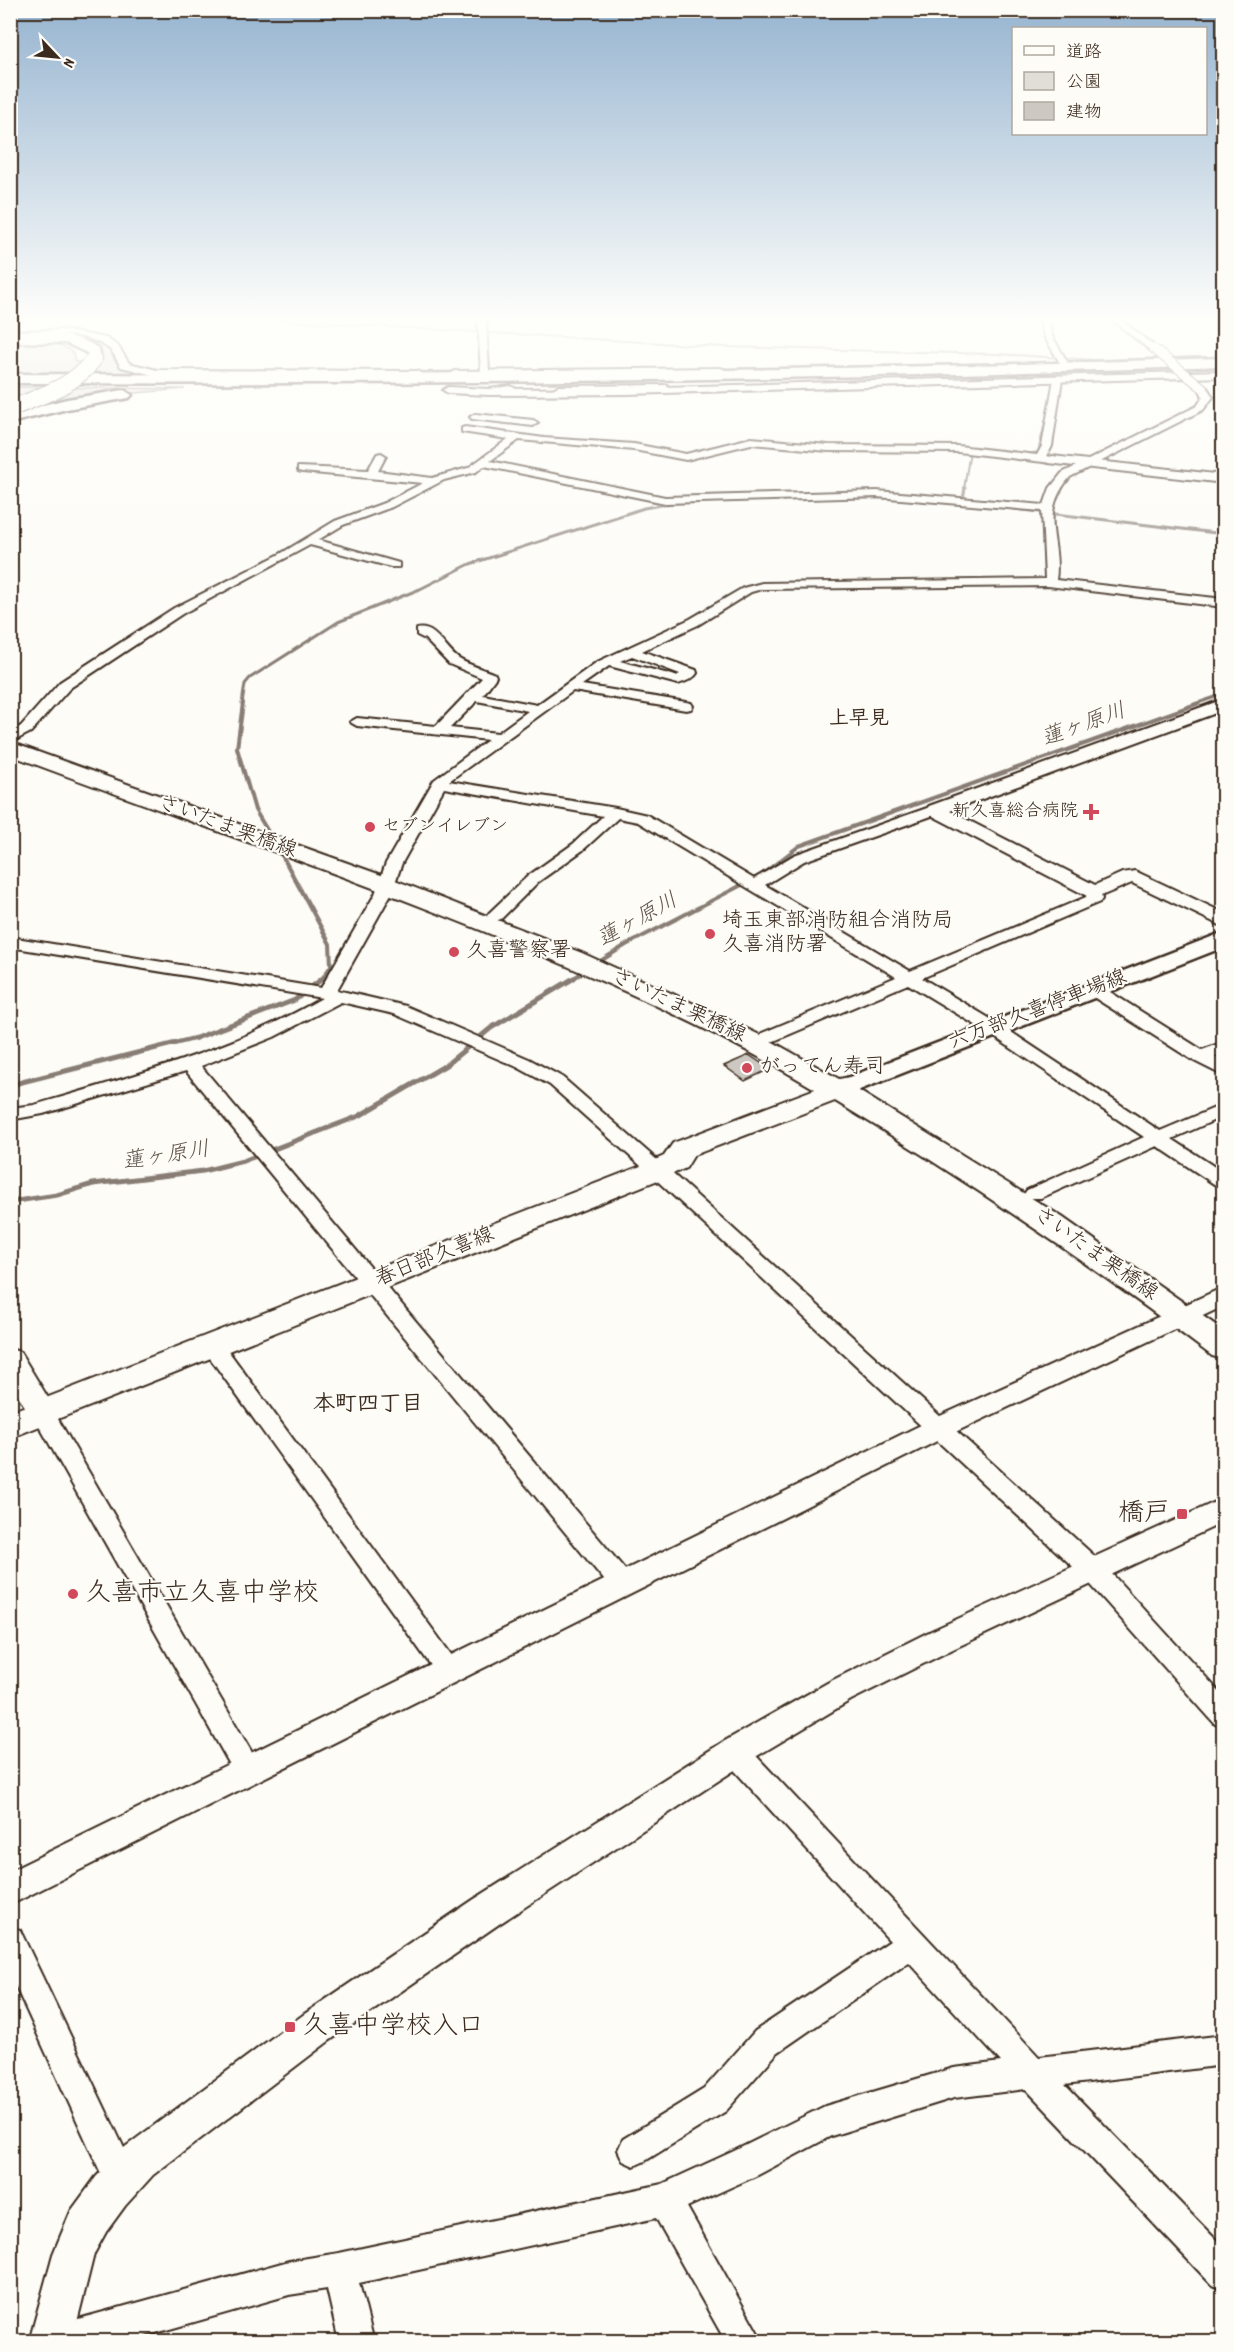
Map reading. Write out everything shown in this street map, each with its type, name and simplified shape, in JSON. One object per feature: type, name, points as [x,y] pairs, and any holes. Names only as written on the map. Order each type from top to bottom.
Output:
[{"type":"main road","name":"さいたま栗橋線","points":[[10,739],[387,881],[510,932],[604,972],[844,1086],[1034,1194],[1189,1312],[1224,1348]]},
{"type":"main road","name":"さいたま栗橋線","points":[[10,748],[387,881],[495,916],[617,965],[700,1003],[768,1037],[1189,1312],[1224,1328]]},
{"type":"main road","name":"六万部久喜停車場線","points":[[844,1086],[1224,939]]},
{"type":"main road","name":"春日部久喜線","points":[[10,1425],[657,1170],[675,1162],[683,1149],[844,1086]]},
{"type":"street","points":[[465,430],[517,437],[634,447],[686,457],[751,441],[828,448],[958,449],[1224,479]]},
{"type":"street","points":[[1047,459],[1050,430]]},
{"type":"street","points":[[1048,583],[1051,579],[1047,511],[1055,488],[1066,475],[1155,430]]},
{"type":"street","points":[[10,739],[26,729],[57,693],[86,671],[178,611],[339,523],[388,505],[432,481],[470,471],[517,437]]},
{"type":"street","points":[[375,474],[372,468],[381,456]]},
{"type":"street","points":[[484,463],[665,500],[877,494],[1047,511]]},
{"type":"street","points":[[302,469],[432,481]]},
{"type":"street","points":[[309,541],[395,565]]},
{"type":"street","points":[[10,1114],[36,1110],[189,1063],[233,1048],[309,1015],[332,995],[402,848],[438,783],[608,662],[694,622],[747,590],[762,586],[1048,583],[1224,603]]},
{"type":"street","points":[[421,633],[429,636],[453,661],[490,677],[474,697],[441,730]]},
{"type":"street","points":[[608,662],[678,680],[691,673],[631,651]]},
{"type":"street","points":[[571,687],[686,706]]},
{"type":"street","points":[[474,697],[541,710]]},
{"type":"street","points":[[751,882],[799,858],[1224,704]]},
{"type":"street","points":[[357,722],[501,737]]},
{"type":"street","points":[[438,783],[642,818],[993,1028],[1224,1182]]},
{"type":"street","points":[[935,810],[1094,892]]},
{"type":"street","points":[[495,916],[533,879],[578,848],[616,812]]},
{"type":"street","points":[[1094,892],[1129,877],[1136,877],[1224,921]]},
{"type":"street","points":[[768,1037],[1094,899],[1094,892]]},
{"type":"street","points":[[10,942],[332,995],[400,1010],[556,1081],[657,1170],[1092,1569],[1224,1716]]},
{"type":"street","points":[[1093,989],[1224,1071]]},
{"type":"street","points":[[1200,1057],[1224,1047]]},
{"type":"street","points":[[189,1063],[370,1284],[623,1585]]},
{"type":"street","points":[[1034,1194],[1224,1109]]},
{"type":"street","points":[[10,1889],[939,1428],[1224,1295]]},
{"type":"street","points":[[213,1346],[449,1671]]},
{"type":"street","points":[[10,1358],[248,1771]]},
{"type":"street","points":[[50,2342],[66,2273],[86,2226],[121,2180],[139,2161],[316,2028],[486,1912],[735,1752],[840,1691],[1092,1569],[1224,1509]]},
{"type":"street","points":[[735,1752],[1034,2075],[1224,2273]]},
{"type":"street","points":[[10,1940],[121,2180]]},
{"type":"street","points":[[634,2150],[715,2100],[766,2042],[912,1943]]},
{"type":"street","points":[[60,2342],[289,2278],[339,2270],[664,2200],[746,2163],[825,2122],[954,2083],[1224,2050]]},
{"type":"street","points":[[664,2200],[746,2342]]},
{"type":"street","points":[[339,2270],[357,2342]]},
{"type":"building","name":"がってん寿司","points":[[749,1055],[770,1069],[745,1081],[724,1066]]},
{"type":"waterway","points":[[1026,454],[1038,452],[1043,430]]},
{"type":"waterway","points":[[964,489],[970,451]]},
{"type":"waterway","points":[[963,499],[965,488]]},
{"type":"waterway","points":[[846,498],[891,498]]},
{"type":"waterway","points":[[242,704],[245,684],[250,678],[338,622],[420,589],[470,564],[644,508],[678,502]]},
{"type":"waterway","points":[[1014,509],[1224,534]]},
{"type":"waterway","name":"蓮ヶ原川","points":[[1195,704],[1224,694]]},
{"type":"waterway","points":[[243,703],[237,748],[255,810],[273,840]]},
{"type":"waterway","name":"蓮ヶ原川","points":[[594,965],[626,945],[761,875],[799,846],[1199,703]]},
{"type":"waterway","points":[[278,848],[330,944],[331,966],[322,979]]},
{"type":"waterway","name":"蓮ヶ原川","points":[[572,979],[587,970]]},
{"type":"waterway","name":"蓮ヶ原川","points":[[10,1202],[57,1195],[93,1184],[203,1171],[243,1161],[359,1116],[446,1065],[491,1028],[574,978]]},
{"type":"waterway","points":[[10,1085],[196,1038],[295,1000],[322,979]]},
{"type":"place","name":"新久喜総合病院","points":[[1091,812]]},
{"type":"place","name":"セブンイレブン","points":[[370,827]]},
{"type":"place","name":"埼玉東部消防組合消防局 久喜消防署","points":[[710,934]]},
{"type":"place","name":"久喜警察署","points":[[454,952]]},
{"type":"place","name":"がってん寿司","points":[[747,1068]]},
{"type":"place","name":"橋戸","points":[[1182,1514]]},
{"type":"place","name":"久喜市立久喜中学校","points":[[73,1594]]},
{"type":"place","name":"久喜中学校入口","points":[[290,2027]]},
{"type":"district","name":"上早見","points":[[859,720]]},
{"type":"district","name":"本町四丁目","points":[[368,1405]]}]
